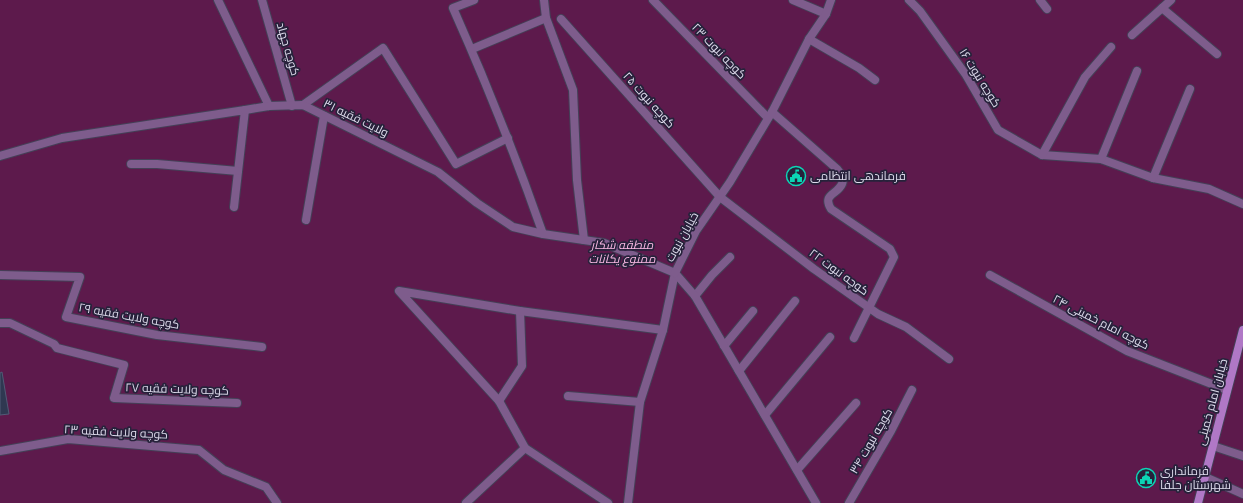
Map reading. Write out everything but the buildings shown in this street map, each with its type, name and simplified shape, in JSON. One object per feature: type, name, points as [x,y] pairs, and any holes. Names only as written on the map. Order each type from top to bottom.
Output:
[{"type":"main road","name":"خیابان امام خمینی","points":[[1198,503],[1243,330]]},
{"type":"street","points":[[218,0],[269,106]]},
{"type":"street","name":"کوچه جهاد","points":[[262,0],[292,106]]},
{"type":"street","points":[[474,0],[453,8],[472,49],[508,138],[543,234]]},
{"type":"street","points":[[544,0],[546,18],[573,90],[578,180],[584,240]]},
{"type":"street","name":"کوچه نبوت ۲۳","points":[[653,0],[770,115],[837,169],[843,177],[842,185],[829,197],[828,204],[831,209],[890,249],[894,257],[869,308]]},
{"type":"street","points":[[793,0],[826,14]]},
{"type":"street","name":"کوچه نبوت ۱۶","points":[[909,0],[920,11],[966,75],[998,130],[1042,155]]},
{"type":"street","points":[[1040,0],[1047,9]]},
{"type":"street","points":[[1132,36],[1171,0]]},
{"type":"street","name":"خیابان نبوت","points":[[816,503],[695,296],[675,274],[696,232],[730,182],[770,115],[809,39],[826,14],[830,1]]},
{"type":"street","points":[[1162,8],[1217,54]]},
{"type":"street","points":[[472,49],[546,18]]},
{"type":"street","name":"کوچه نبوت ۲۵","points":[[561,19],[720,197]]},
{"type":"street","points":[[809,39],[859,68],[876,80]]},
{"type":"street","points":[[1111,47],[1085,77],[1042,155],[1101,159],[1153,178],[1210,189],[1243,204]]},
{"type":"street","points":[[0,156],[62,138],[269,106],[303,105],[383,48],[456,164],[508,138]]},
{"type":"street","points":[[1101,159],[1138,71]]},
{"type":"street","points":[[1153,178],[1190,89]]},
{"type":"street","name":"ولایت فقیه ۳۱","points":[[303,105],[438,172],[477,203],[513,227],[543,234],[604,243],[675,274]]},
{"type":"street","points":[[234,208],[245,110]]},
{"type":"street","points":[[306,220],[324,116]]},
{"type":"street","points":[[131,164],[157,164],[238,171]]},
{"type":"street","name":"کوچه نبوت ۲۲","points":[[720,197],[814,269],[869,308],[878,314],[906,327],[949,359]]},
{"type":"street","points":[[695,296],[712,275],[730,257]]},
{"type":"street","points":[[628,503],[640,402],[663,330],[675,274]]},
{"type":"street","name":"کوچه ولایت فقیه ۲۹","points":[[0,275],[80,277],[66,317],[156,335],[262,347]]},
{"type":"street","name":"کوچه امام خمینی ۲۴","points":[[990,275],[1126,351],[1227,390]]},
{"type":"street","points":[[608,503],[525,448],[499,401],[399,291],[520,311],[663,330]]},
{"type":"street","points":[[739,371],[796,301]]},
{"type":"street","points":[[854,338],[869,308]]},
{"type":"street","points":[[499,401],[522,366],[520,311]]},
{"type":"street","points":[[724,346],[753,311]]},
{"type":"street","name":"کوچه ولایت فقیه ۲۷","points":[[0,323],[10,323],[54,344],[57,348],[124,365],[114,398],[237,404]]},
{"type":"street","points":[[765,415],[830,336]]},
{"type":"street","name":"کوچه نبوت ۳۴","points":[[849,503],[891,431],[912,390]]},
{"type":"street","points":[[568,396],[640,402]]},
{"type":"street","points":[[797,470],[856,403]]},
{"type":"street","name":"کوچه ولایت فقیه ۲۳","points":[[0,451],[68,439],[199,450],[224,470],[266,487],[277,503]]},
{"type":"street","points":[[1213,446],[1243,456]]},
{"type":"street","points":[[466,503],[525,448]]},
{"type":"street","points":[[1205,477],[1243,494]]},
{"type":"green space","name":"منطقه شکار ممنوع یکانات","points":[[0,0],[1243,0],[1243,503],[0,503]]},
{"type":"place","name":"فرماندهی انتظامی","points":[[796,176]]},
{"type":"place","name":"فرمانداری شهرستان جلفا","points":[[1146,478]]}]
